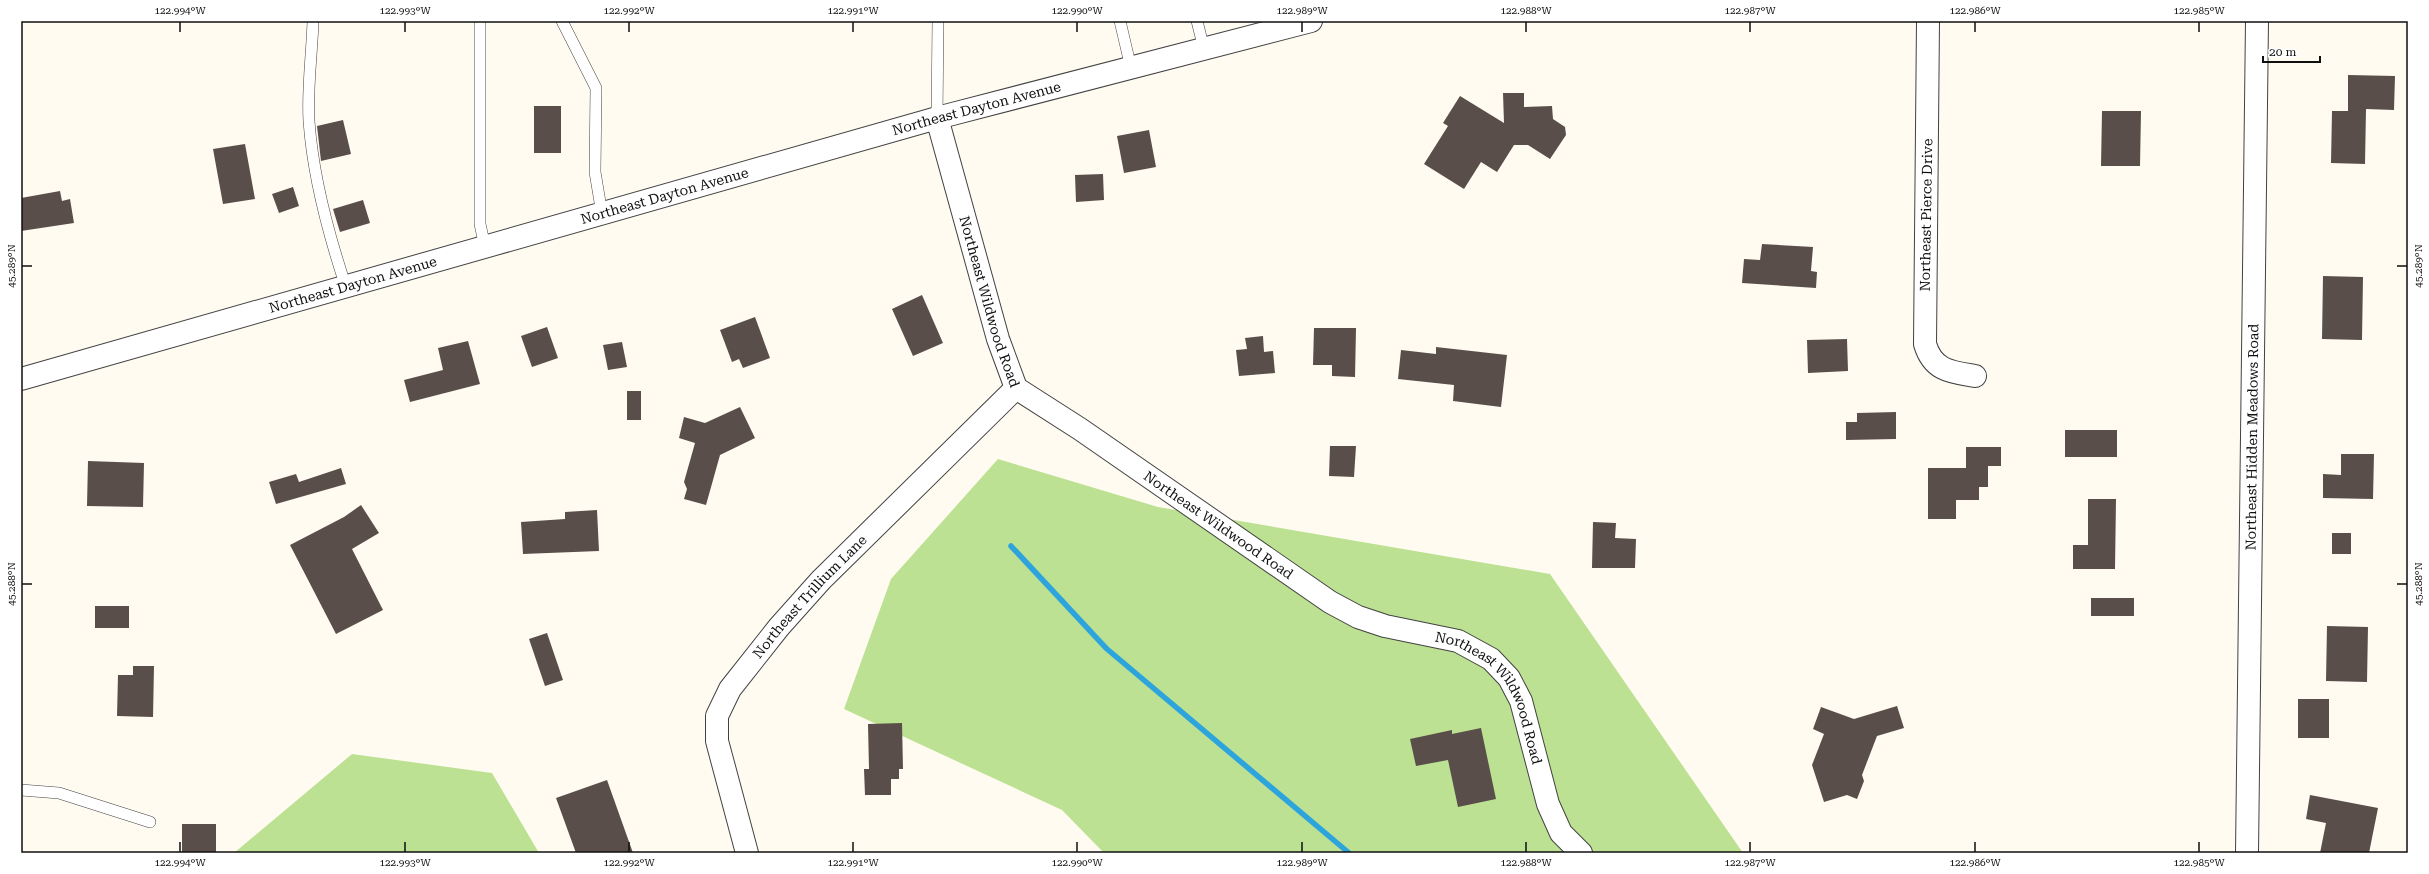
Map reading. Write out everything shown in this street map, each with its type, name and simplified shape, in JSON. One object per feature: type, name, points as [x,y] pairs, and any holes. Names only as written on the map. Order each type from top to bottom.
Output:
[{"type":"street","name":"Northeast Dayton Avenue","points":[[21,380],[938,118],[1311,21]]},
{"type":"street","name":"Northeast Pierce Drive","points":[[1928,21],[1925,344],[1929,358],[1942,368],[1975,376]]},
{"type":"street","name":"Northeast Hidden Meadows Road","points":[[2247,853],[2257,21]]},
{"type":"street","name":"Northeast Wildwood Road","points":[[938,118],[998,339],[1016,388],[1087,433],[1330,602],[1358,617],[1385,626],[1458,641],[1491,659],[1509,678],[1521,700],[1548,804],[1561,833],[1581,853]]},
{"type":"street","name":"Northeast Trillium Lane","points":[[747,853],[718,741],[717,716],[730,689],[779,626],[821,580],[1016,388]]},
{"type":"lane","points":[[313,21],[309,121],[318,183],[327,230],[346,287]]},
{"type":"lane","points":[[480,21],[480,224],[485,247]]},
{"type":"lane","points":[[562,21],[596,88],[595,172],[602,214]]},
{"type":"lane","points":[[938,21],[938,118]]},
{"type":"lane","points":[[1120,21],[1131,68]]},
{"type":"lane","points":[[1197,21],[1204,49]]},
{"type":"lane","points":[[21,790],[59,793],[150,822]]},
{"type":"green space","points":[[998,459],[1158,507],[1550,574],[1743,853],[1104,853],[1062,810],[844,709],[891,579]]},
{"type":"green space","points":[[352,754],[492,773],[539,853],[234,853]]},
{"type":"building","points":[[2348,75],[2395,76],[2394,110],[2366,109],[2365,164],[2331,163],[2332,111],[2348,111]]},
{"type":"building","points":[[1503,93],[1524,93],[1524,107],[1552,106],[1553,119],[1565,127],[1566,135],[1550,159],[1528,145],[1514,145],[1497,172],[1481,162],[1464,189],[1424,164],[1448,126],[1443,123],[1460,96],[1504,123]]},
{"type":"building","points":[[534,106],[561,106],[561,153],[534,153]]},
{"type":"building","points":[[2102,111],[2141,111],[2140,166],[2101,166]]},
{"type":"building","points":[[343,120],[351,154],[321,161],[317,126]]},
{"type":"building","points":[[1149,130],[1156,167],[1124,173],[1117,136]]},
{"type":"building","points":[[245,144],[255,199],[223,204],[213,149]]},
{"type":"building","points":[[1103,174],[1104,200],[1076,202],[1075,175]]},
{"type":"building","points":[[293,187],[299,206],[279,213],[272,194]]},
{"type":"building","points":[[60,191],[62,201],[70,199],[74,223],[21,231],[21,198]]},
{"type":"building","points":[[363,200],[370,223],[340,232],[333,209]]},
{"type":"building","points":[[1762,244],[1813,247],[1811,271],[1817,272],[1816,288],[1742,283],[1744,259],[1760,260]]},
{"type":"building","points":[[2323,276],[2363,277],[2362,340],[2322,339]]},
{"type":"building","points":[[922,295],[943,343],[913,356],[892,309]]},
{"type":"building","points":[[755,317],[770,358],[743,368],[739,359],[732,362],[720,330]]},
{"type":"building","points":[[547,327],[558,358],[532,367],[521,336]]},
{"type":"building","points":[[1314,328],[1356,328],[1355,377],[1332,376],[1332,365],[1313,365]]},
{"type":"building","points":[[1263,336],[1264,352],[1273,351],[1275,373],[1239,376],[1236,350],[1247,349],[1245,338]]},
{"type":"building","points":[[1847,339],[1848,371],[1808,373],[1807,340]]},
{"type":"building","points":[[468,341],[480,384],[410,402],[404,380],[443,370],[438,348]]},
{"type":"building","points":[[622,342],[627,367],[608,370],[603,345]]},
{"type":"building","points":[[1436,347],[1507,355],[1501,407],[1453,401],[1454,385],[1398,379],[1401,350],[1436,354]]},
{"type":"building","points":[[627,391],[641,391],[641,420],[627,420]]},
{"type":"building","points":[[740,407],[755,438],[720,455],[706,505],[684,499],[687,489],[684,482],[695,443],[679,438],[684,417],[705,423]]},
{"type":"building","points":[[1896,412],[1896,439],[1846,440],[1846,422],[1857,422],[1857,413]]},
{"type":"building","points":[[2065,430],[2117,430],[2117,457],[2065,457]]},
{"type":"building","points":[[1330,446],[1356,446],[1354,477],[1329,476]]},
{"type":"building","points":[[1966,447],[2001,447],[2001,466],[1988,466],[1988,487],[1979,487],[1979,500],[1956,500],[1956,519],[1928,519],[1928,468],[1966,468]]},
{"type":"building","points":[[2341,454],[2374,454],[2373,499],[2323,498],[2323,474],[2341,475]]},
{"type":"building","points":[[88,461],[144,463],[143,507],[87,506]]},
{"type":"building","points":[[341,468],[346,484],[276,504],[269,482],[296,474],[299,482]]},
{"type":"building","points":[[2088,499],[2116,499],[2115,569],[2073,569],[2073,545],[2088,545]]},
{"type":"building","points":[[361,505],[379,533],[352,549],[383,610],[336,634],[290,545],[344,517]]},
{"type":"building","points":[[597,510],[599,551],[523,554],[521,522],[565,519],[565,512]]},
{"type":"building","points":[[1593,522],[1616,523],[1615,538],[1636,539],[1635,568],[1592,568]]},
{"type":"building","points":[[2332,533],[2351,533],[2351,554],[2332,554]]},
{"type":"building","points":[[2091,598],[2134,598],[2134,616],[2091,616]]},
{"type":"building","points":[[95,606],[129,606],[129,628],[95,628]]},
{"type":"building","points":[[2327,626],[2368,627],[2367,682],[2326,681]]},
{"type":"building","points":[[547,633],[563,680],[545,686],[529,639]]},
{"type":"building","points":[[133,666],[154,666],[153,717],[117,716],[118,675],[133,675]]},
{"type":"building","points":[[2298,699],[2329,699],[2329,738],[2298,738]]},
{"type":"building","points":[[1897,706],[1904,728],[1877,736],[1862,775],[1864,781],[1857,799],[1847,795],[1824,802],[1812,765],[1824,734],[1813,729],[1821,707],[1854,719]]},
{"type":"building","points":[[902,723],[903,769],[899,769],[899,779],[891,779],[891,795],[865,795],[864,769],[869,769],[868,724]]},
{"type":"building","points":[[1481,728],[1496,799],[1458,807],[1448,760],[1416,766],[1410,739],[1452,730],[1452,734]]},
{"type":"building","points":[[607,780],[633,853],[576,853],[556,798]]},
{"type":"building","points":[[2310,795],[2378,808],[2369,853],[2320,853],[2326,823],[2306,819]]},
{"type":"building","points":[[182,824],[216,824],[216,853],[182,853]]},
{"type":"waterway","points":[[1011,546],[1107,649],[1349,853]]}]
